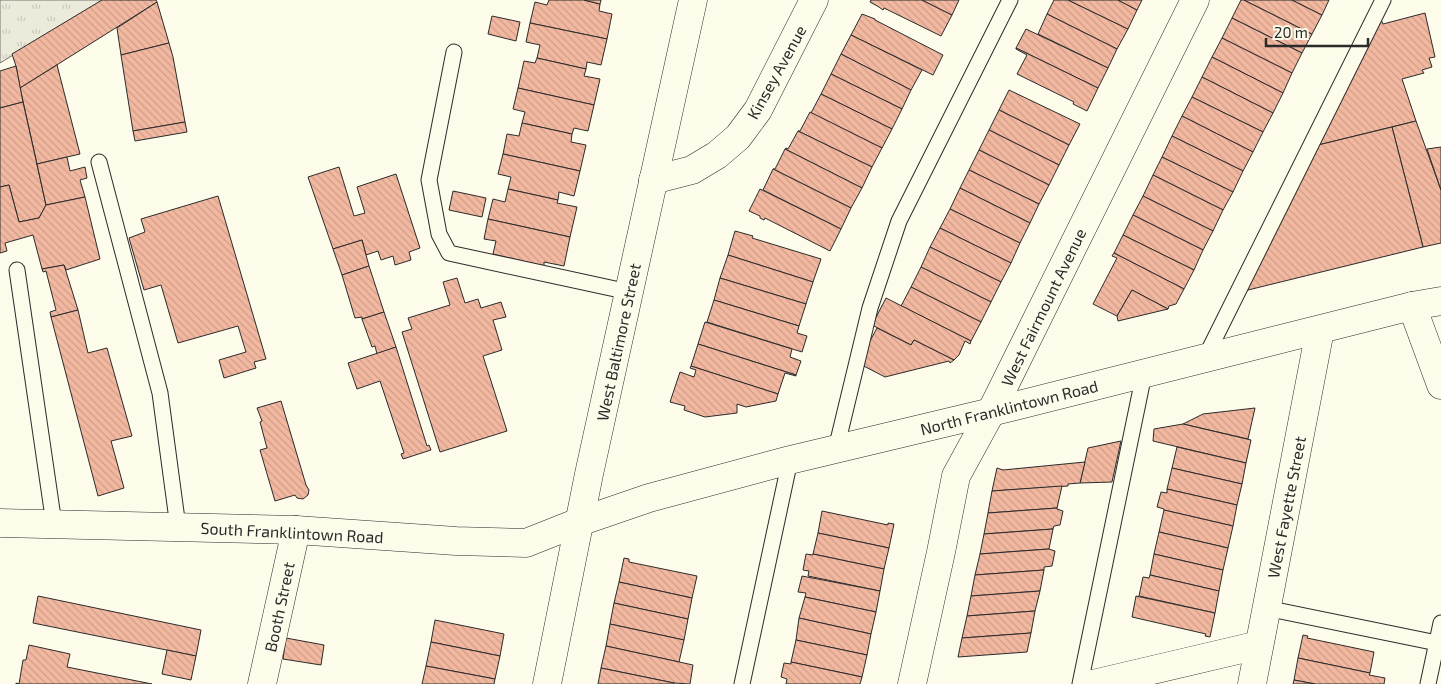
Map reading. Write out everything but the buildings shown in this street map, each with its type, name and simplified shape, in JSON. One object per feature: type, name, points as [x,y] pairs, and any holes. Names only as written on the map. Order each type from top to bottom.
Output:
[{"type":"street","name":"West Baltimore Street","points":[[547,684],[579,522],[693,0]]},
{"type":"street","name":"Kinsey Avenue","points":[[653,180],[692,170],[717,155],[738,137],[758,110],[814,0]]},
{"type":"street","name":"West Fairmount Avenue","points":[[912,684],[956,476],[991,412],[1195,0]]},
{"type":"street","name":"North Franklintown Road","points":[[579,522],[649,498],[790,460],[991,412],[1412,306],[1441,301]]},
{"type":"street","points":[[1412,306],[1441,385]]},
{"type":"street","name":"West Fayette Street","points":[[1252,684],[1320,330]]},
{"type":"street","name":"South Franklintown Road","points":[[0,525],[54,524],[296,530],[456,541],[526,543],[579,522]]},
{"type":"street","name":"Booth Street","points":[[262,684],[296,530]]},
{"type":"street","points":[[1093,684],[1259,645]]},
{"type":"lane","points":[[836,449],[870,308],[899,221],[1010,0]]},
{"type":"lane","points":[[1205,358],[1383,0]]},
{"type":"lane","points":[[454,52],[429,180],[440,234],[449,253],[629,292]]},
{"type":"lane","points":[[99,162],[160,393],[178,527]]},
{"type":"lane","points":[[17,270],[54,524]]},
{"type":"lane","points":[[1080,684],[1144,374]]},
{"type":"lane","points":[[742,684],[790,460]]},
{"type":"lane","points":[[1266,608],[1437,643]]},
{"type":"lane","points":[[1428,684],[1441,623]]},
{"type":"green space","points":[[0,0],[104,0],[0,63]]}]
